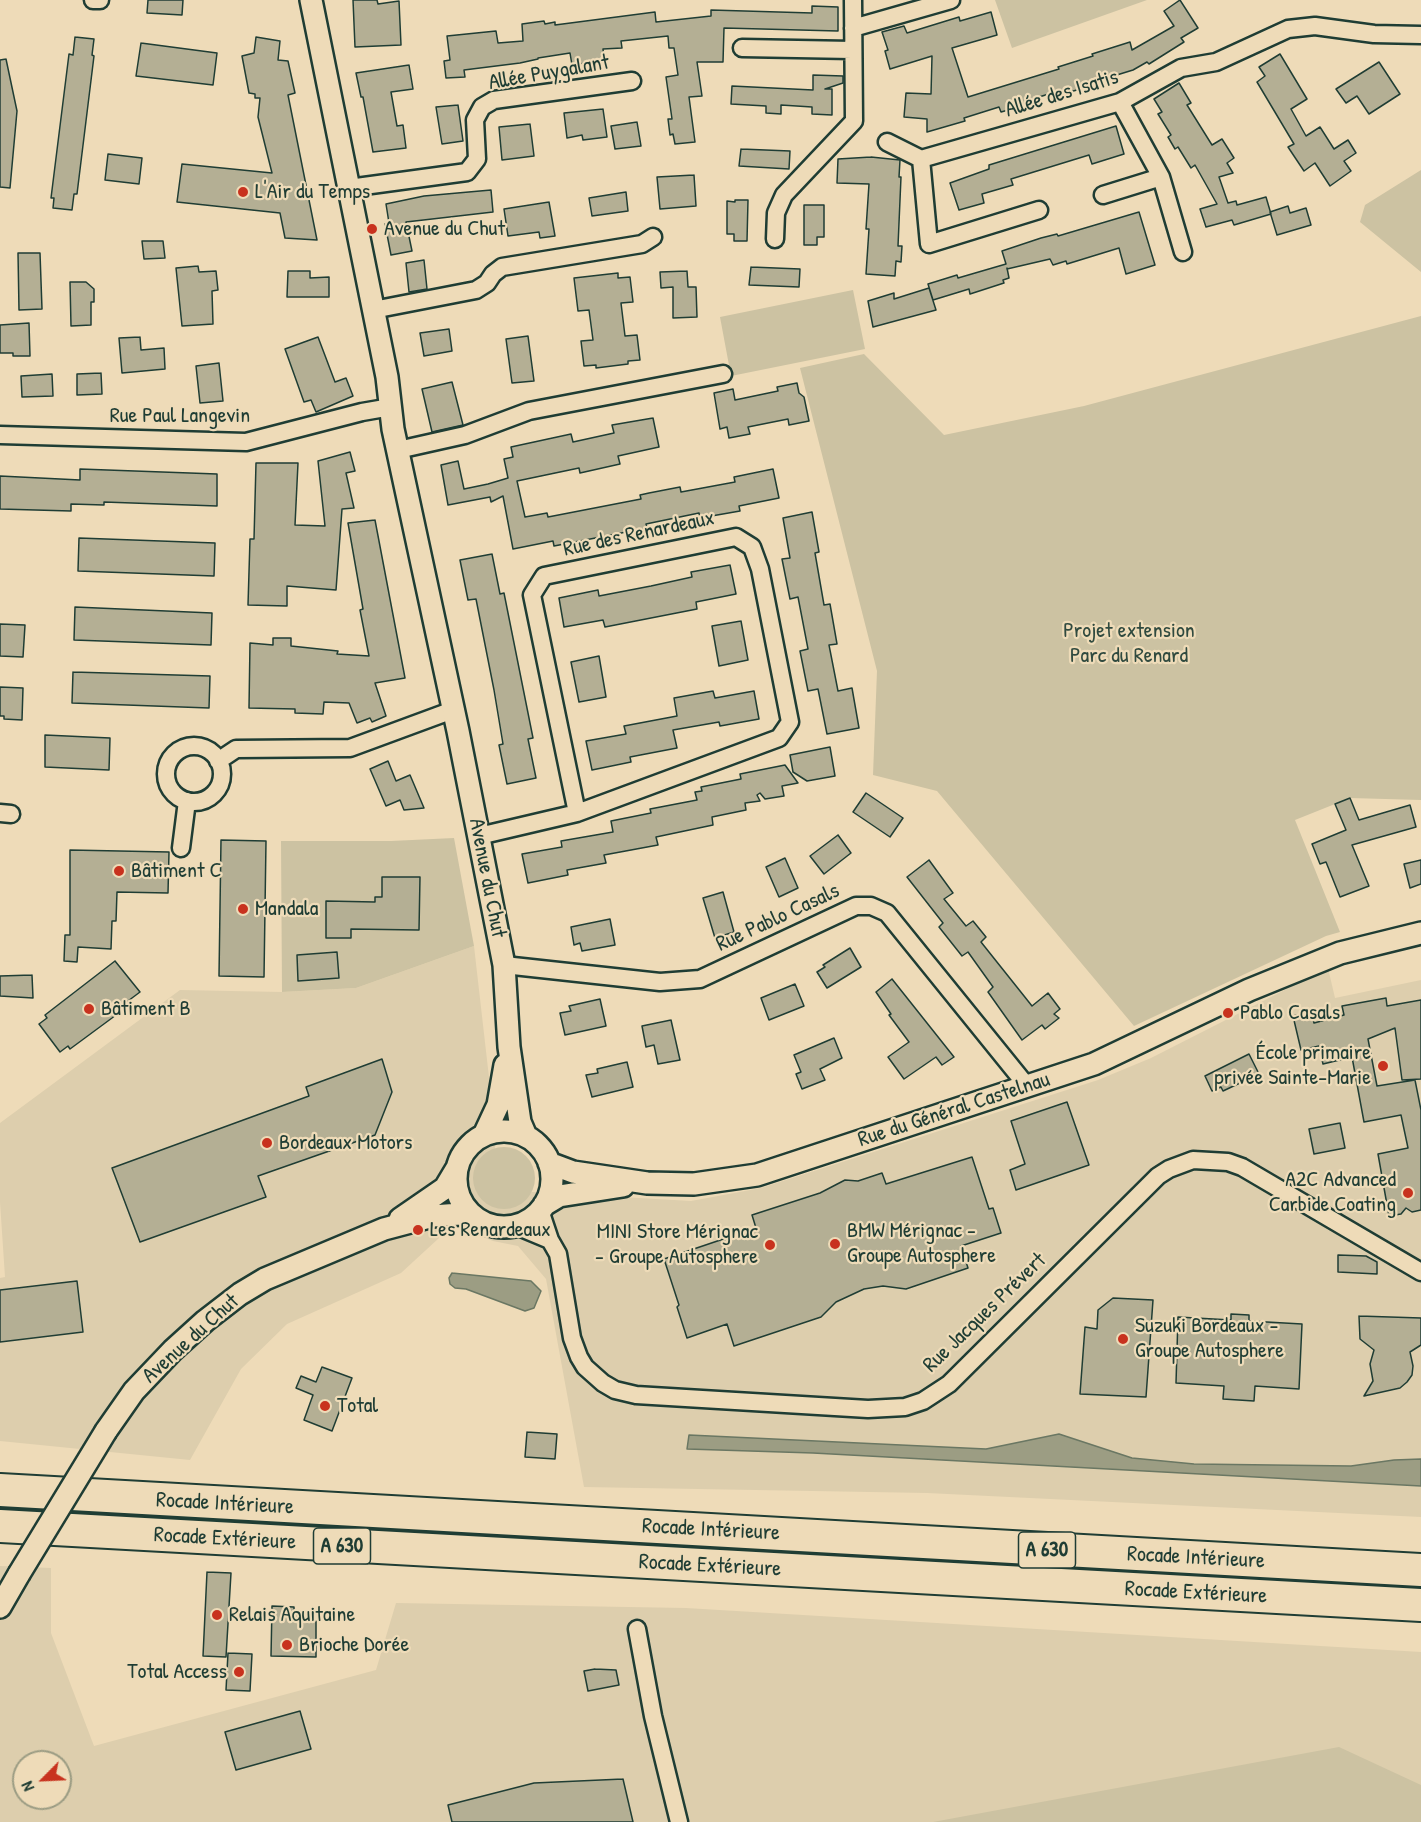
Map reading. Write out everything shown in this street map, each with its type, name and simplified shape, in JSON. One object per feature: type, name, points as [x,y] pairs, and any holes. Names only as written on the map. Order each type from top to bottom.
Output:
[{"type":"highway","name":"Rocade Intérieure","points":[[0,1490],[1421,1570]]},
{"type":"highway","name":"Rocade Extérieure","points":[[0,1526],[1421,1605]]},
{"type":"street","points":[[93,0],[100,0]]},
{"type":"street","name":"Avenue du Chut","points":[[311,0],[387,377],[398,450],[504,964],[509,1047],[520,1122],[526,1136]]},
{"type":"street","points":[[775,239],[776,213],[784,195],[854,121],[853,0]]},
{"type":"street","points":[[853,28],[951,0]]},
{"type":"street","name":"Allée des Isatis","points":[[921,159],[1120,102],[1181,68],[1216,62],[1288,29],[1315,26],[1374,34],[1421,34]]},
{"type":"street","points":[[742,48],[852,50]]},
{"type":"street","name":"Allée Puygalant","points":[[349,188],[467,172],[477,159],[475,120],[482,107],[494,100],[632,81]]},
{"type":"street","points":[[1120,102],[1161,177],[1183,252]]},
{"type":"street","points":[[887,142],[921,159],[929,244],[1039,210]]},
{"type":"street","points":[[1103,195],[1161,177]]},
{"type":"street","points":[[373,310],[477,290],[502,267],[642,244],[653,237]]},
{"type":"street","points":[[398,450],[465,435],[529,411],[723,374]]},
{"type":"street","name":"Rue Paul Langevin","points":[[0,435],[246,442],[362,412],[391,407]]},
{"type":"street","name":"Rue des Renardeaux","points":[[479,836],[578,813],[779,738],[790,722],[760,569],[752,547],[736,537],[544,576],[532,594],[578,813]]},
{"type":"street","points":[[218,761],[236,749],[350,748],[453,710]]},
{"type":"street","points":[[188,746],[206,747],[214,753],[223,770],[219,788],[206,800],[188,801],[179,798],[168,783],[167,764],[179,750],[188,746]]},
{"type":"street","points":[[181,848],[188,801]]},
{"type":"street","name":"Rue Pablo Casals","points":[[504,964],[660,982],[700,979],[856,906],[871,906],[887,913],[1027,1086]]},
{"type":"street","name":"Rue du Général Castelnau","points":[[1249,990],[1291,963],[1336,941],[1421,921]]},
{"type":"street","name":"Rue du Général Castelnau","points":[[549,1163],[573,1172],[647,1183],[694,1184],[757,1175],[1094,1064],[1249,990],[1340,953],[1421,933]]},
{"type":"street","name":"Avenue du Chut","points":[[484,1135],[498,1105],[509,1047]]},
{"type":"street","points":[[514,1226],[529,1220],[542,1207],[550,1192],[549,1163],[542,1149],[526,1136],[509,1131],[496,1131],[471,1143],[462,1154],[457,1168],[456,1182],[459,1196],[466,1209],[477,1219],[495,1226],[514,1226],[550,1240]]},
{"type":"street","name":"Rue Jacques Prévert","points":[[542,1207],[550,1240],[558,1254],[568,1323],[579,1357],[593,1375],[615,1390],[636,1395],[868,1409],[905,1407],[923,1401],[949,1384],[1152,1181],[1169,1169],[1193,1160],[1228,1162],[1242,1167],[1421,1272]]},
{"type":"street","name":"Avenue du Chut","points":[[384,1229],[445,1188],[457,1168]]},
{"type":"street","name":"Rue du Général Castelnau","points":[[542,1207],[559,1196],[647,1183]]},
{"type":"street","name":"Avenue du Chut","points":[[0,1607],[106,1431],[134,1391],[155,1367],[205,1321],[240,1294],[265,1279],[384,1229],[433,1216],[460,1214],[477,1219]]},
{"type":"street","points":[[637,1629],[653,1716],[679,1822]]},
{"type":"shaded area","points":[[474,946],[491,1095],[496,1163],[516,1191],[691,1201],[761,1188],[1098,1080],[1151,1058],[1328,968],[1335,998],[1421,980],[1421,1517],[927,1493],[584,1487],[546,1279],[518,1246],[493,1241],[464,1229],[451,1227],[401,1273],[287,1324],[241,1369],[190,1460],[0,1441],[0,1278],[5,1277],[0,1202],[0,1123],[180,990],[282,992],[356,988]]},
{"type":"shaded area","points":[[452,1273],[531,1281],[541,1291],[534,1308],[525,1311],[466,1289],[455,1288],[450,1284],[449,1278]]},
{"type":"shaded area","points":[[1059,1434],[1132,1458],[1194,1464],[1351,1466],[1421,1459],[1421,1486],[813,1453],[687,1449],[689,1435],[986,1449]]},
{"type":"shaded area","points":[[0,1566],[51,1568],[51,1633],[94,1746],[376,1670],[396,1603],[686,1608],[1421,1652],[1421,1822],[0,1822]]},
{"type":"green space","points":[[995,0],[1147,0],[1012,48]]},
{"type":"green space","points":[[1421,170],[1421,272],[1360,222],[1365,205]]},
{"type":"green space","points":[[853,290],[865,349],[731,376],[720,317]]},
{"type":"green space","name":"Projet extension Parc du Renard","points":[[1421,316],[1421,800],[1350,798],[1295,820],[1340,932],[1326,936],[1134,1026],[937,791],[873,775],[877,671],[800,368],[864,354],[944,435],[1084,406]]},
{"type":"green space","points":[[454,838],[474,946],[356,988],[282,992],[281,841],[391,841]]},
{"type":"green space","points":[[504,1147],[526,1156],[535,1178],[526,1200],[504,1209],[482,1200],[473,1178],[482,1156]]},
{"type":"green space","points":[[1339,1747],[1421,1785],[1421,1822],[933,1822]]},
{"type":"building","points":[[148,0],[183,0],[182,15],[147,13]]},
{"type":"building","points":[[353,0],[377,0],[378,4],[399,1],[401,45],[355,47]]},
{"type":"building","points":[[1180,0],[1198,28],[1181,38],[1184,42],[1149,64],[1147,62],[1133,70],[1094,82],[1095,85],[1066,93],[1065,89],[1026,101],[1027,105],[1001,112],[999,107],[964,118],[965,121],[927,132],[927,119],[904,117],[906,93],[931,94],[932,56],[890,69],[885,51],[888,50],[882,32],[904,26],[907,33],[959,17],[960,21],[991,12],[997,35],[952,48],[968,97],[1059,69],[1058,67],[1093,56],[1092,54],[1130,42],[1132,50],[1174,26],[1164,11]]},
{"type":"building","points":[[812,6],[838,7],[838,31],[724,28],[723,62],[697,62],[702,96],[689,97],[695,142],[675,144],[673,134],[670,135],[668,119],[672,119],[666,77],[678,75],[674,48],[669,48],[668,36],[621,41],[622,48],[603,49],[604,59],[585,63],[572,65],[570,53],[520,63],[464,70],[465,77],[446,78],[444,61],[450,60],[447,36],[496,31],[498,43],[523,41],[522,24],[544,21],[545,24],[555,22],[555,25],[655,12],[656,22],[711,16],[711,10],[812,13]]},
{"type":"building","points":[[75,37],[94,39],[92,55],[94,56],[77,194],[74,194],[72,210],[53,208],[54,198],[51,198],[69,54],[73,55]]},
{"type":"building","name":"L'Air du Temps","points":[[256,37],[280,41],[278,60],[288,61],[295,93],[288,95],[317,240],[285,238],[280,213],[177,202],[182,164],[272,173],[258,117],[260,98],[255,98],[255,94],[249,93],[242,56],[254,53]]},
{"type":"building","points":[[141,43],[217,53],[213,85],[136,76]]},
{"type":"building","points":[[1280,54],[1307,99],[1291,109],[1306,136],[1320,127],[1334,149],[1348,140],[1356,153],[1344,161],[1351,171],[1330,186],[1315,163],[1304,171],[1288,147],[1294,144],[1257,82],[1265,76],[1259,67]]},
{"type":"building","points":[[6,59],[17,111],[10,188],[0,187],[0,60]]},
{"type":"building","points":[[1379,62],[1400,94],[1369,114],[1357,96],[1346,103],[1336,89]]},
{"type":"building","points":[[409,65],[413,89],[391,92],[397,126],[403,125],[406,148],[373,152],[356,73]]},
{"type":"building","points":[[813,75],[843,76],[843,83],[825,89],[832,89],[832,115],[812,114],[812,107],[781,105],[781,114],[766,113],[766,106],[731,104],[732,86],[813,90]]},
{"type":"building","points":[[1179,83],[1191,103],[1187,105],[1212,145],[1222,139],[1234,158],[1227,163],[1233,173],[1219,177],[1228,203],[1236,201],[1237,205],[1266,197],[1271,214],[1234,225],[1232,220],[1206,227],[1200,209],[1217,204],[1195,165],[1191,168],[1178,147],[1175,149],[1168,137],[1171,135],[1158,114],[1162,112],[1154,99]]},
{"type":"building","points":[[458,105],[463,141],[442,144],[436,107]]},
{"type":"building","points":[[603,109],[607,137],[583,140],[582,135],[567,138],[564,113]]},
{"type":"building","points":[[637,122],[641,146],[615,149],[611,126]]},
{"type":"building","points":[[530,124],[534,156],[502,160],[499,127]]},
{"type":"building","points":[[1116,126],[1124,154],[1092,164],[1089,155],[1011,179],[1013,185],[982,194],[984,203],[959,210],[950,183],[989,169],[989,165]]},
{"type":"building","points":[[741,149],[790,151],[789,169],[739,166]]},
{"type":"building","points":[[108,154],[142,158],[139,184],[105,180]]},
{"type":"building","points":[[871,157],[900,160],[898,246],[902,246],[901,262],[896,261],[895,276],[866,274],[869,184],[837,183],[838,159]]},
{"type":"building","points":[[694,175],[696,206],[660,209],[657,177]]},
{"type":"building","points":[[491,190],[493,212],[406,222],[412,251],[391,255],[385,224],[389,223],[386,204],[424,196]]},
{"type":"building","points":[[626,192],[628,211],[592,216],[589,198]]},
{"type":"building","points":[[735,200],[748,200],[747,241],[734,241],[734,234],[727,234],[727,201],[735,202]]},
{"type":"building","points":[[549,202],[555,236],[540,238],[539,232],[508,236],[504,209]]},
{"type":"building","points":[[804,205],[824,205],[824,237],[817,237],[817,245],[804,245]]},
{"type":"building","points":[[1288,206],[1290,213],[1306,208],[1311,225],[1277,235],[1270,212]]},
{"type":"building","points":[[1139,212],[1155,265],[1126,274],[1119,248],[1067,264],[1066,261],[1053,265],[1050,259],[1007,269],[1009,278],[1003,280],[1004,283],[970,294],[969,289],[933,300],[928,284],[1006,264],[1002,251],[1041,238],[1057,234],[1058,236]]},
{"type":"building","points":[[142,241],[163,241],[165,258],[144,259]]},
{"type":"building","points":[[18,253],[40,253],[42,309],[19,310]]},
{"type":"building","points":[[424,260],[427,289],[409,292],[406,263]]},
{"type":"building","points":[[198,266],[199,272],[216,271],[218,290],[212,291],[213,324],[182,326],[176,268]]},
{"type":"building","points":[[751,267],[800,269],[799,287],[749,285]]},
{"type":"building","points":[[288,271],[310,271],[310,278],[329,277],[329,297],[287,297]]},
{"type":"building","points":[[687,271],[688,287],[696,287],[697,317],[673,318],[673,287],[661,288],[660,272]]},
{"type":"building","points":[[618,273],[618,278],[630,277],[633,302],[621,303],[625,336],[637,335],[640,360],[596,368],[596,365],[584,366],[581,341],[593,340],[589,310],[578,311],[574,278]]},
{"type":"building","points":[[70,282],[86,282],[94,289],[94,302],[91,302],[91,325],[71,326]]},
{"type":"building","points":[[929,288],[936,310],[873,327],[868,301],[894,293],[894,299]]},
{"type":"building","points":[[29,323],[30,356],[0,353],[0,325]]},
{"type":"building","points":[[449,329],[452,351],[424,356],[420,333]]},
{"type":"building","points":[[528,336],[534,381],[512,383],[506,339]]},
{"type":"building","points":[[140,337],[141,350],[164,348],[165,369],[122,373],[119,338]]},
{"type":"building","points":[[318,337],[335,382],[346,378],[353,396],[316,412],[311,400],[304,402],[285,349]]},
{"type":"building","points":[[219,363],[223,401],[200,403],[196,366]]},
{"type":"building","points":[[101,373],[102,394],[77,395],[77,374]]},
{"type":"building","points":[[52,374],[53,396],[22,397],[21,376]]},
{"type":"building","points":[[452,382],[463,425],[432,432],[422,389]]},
{"type":"building","points":[[797,383],[799,393],[804,397],[809,421],[789,425],[788,419],[748,427],[750,434],[729,438],[727,427],[720,429],[714,393],[733,389],[735,400],[778,391],[777,387]]},
{"type":"building","points":[[653,418],[659,447],[618,456],[620,464],[580,473],[579,468],[517,481],[525,517],[547,513],[548,517],[641,499],[640,495],[680,487],[681,492],[735,482],[734,477],[773,469],[779,498],[739,506],[740,511],[700,518],[699,513],[646,524],[647,528],[554,546],[553,541],[513,549],[503,496],[491,502],[490,497],[448,505],[441,465],[458,461],[464,489],[488,484],[508,478],[504,459],[513,457],[511,447],[571,434],[573,442],[614,433],[612,425]]},
{"type":"building","points":[[350,452],[355,471],[346,473],[354,508],[342,509],[336,590],[287,586],[287,606],[248,605],[250,539],[254,539],[256,463],[298,463],[295,525],[325,526],[318,461]]},
{"type":"building","points":[[80,469],[217,474],[217,506],[104,502],[104,505],[71,504],[71,511],[0,509],[0,476],[80,480]]},
{"type":"building","points":[[812,512],[819,552],[815,553],[824,605],[830,604],[837,644],[829,645],[838,691],[852,688],[859,728],[827,734],[818,689],[808,691],[800,651],[808,649],[798,597],[790,599],[782,559],[790,558],[783,518]]},
{"type":"building","points":[[375,520],[405,678],[375,683],[386,716],[372,722],[370,718],[357,723],[349,703],[324,702],[323,714],[295,713],[295,709],[249,708],[250,643],[273,645],[273,638],[291,638],[291,646],[338,651],[337,654],[369,656],[348,523]]},
{"type":"building","points":[[79,538],[215,543],[214,576],[78,571]]},
{"type":"building","points":[[492,554],[500,594],[504,593],[533,738],[528,739],[536,778],[507,784],[499,745],[503,744],[494,690],[476,599],[468,600],[460,560]]},
{"type":"building","points":[[730,565],[736,594],[696,602],[697,609],[605,627],[603,620],[564,627],[559,598],[598,590],[599,596],[651,586],[692,577],[691,572]]},
{"type":"building","points":[[75,607],[212,613],[211,645],[74,640]]},
{"type":"building","points":[[741,621],[748,660],[719,666],[712,626]]},
{"type":"building","points":[[0,624],[25,625],[23,657],[0,656]]},
{"type":"building","points":[[599,656],[606,697],[579,702],[571,662]]},
{"type":"building","points":[[73,672],[210,676],[209,708],[72,703]]},
{"type":"building","points":[[0,687],[23,688],[22,720],[4,719],[4,716],[0,716]]},
{"type":"building","points":[[713,691],[715,698],[754,691],[759,719],[720,726],[719,722],[673,730],[677,748],[630,757],[631,762],[592,770],[586,741],[626,734],[624,726],[677,716],[674,698]]},
{"type":"building","points":[[45,735],[110,738],[109,770],[45,767]]},
{"type":"building","points":[[830,747],[835,776],[807,781],[793,772],[790,755]]},
{"type":"building","points":[[388,761],[396,781],[410,775],[424,808],[404,810],[400,800],[386,806],[370,769]]},
{"type":"building","points":[[785,765],[798,783],[782,786],[784,796],[765,799],[760,793],[757,795],[760,801],[745,803],[746,810],[712,817],[713,825],[656,837],[658,845],[604,855],[606,863],[567,870],[568,875],[528,883],[522,854],[562,847],[561,841],[613,832],[611,821],[651,813],[650,809],[697,800],[695,792],[702,791],[701,787],[741,779],[740,774]]},
{"type":"building","points":[[866,793],[903,818],[890,837],[853,812]]},
{"type":"building","points":[[1350,798],[1359,820],[1410,805],[1416,827],[1352,845],[1369,886],[1340,897],[1326,862],[1320,864],[1312,844],[1346,830],[1335,804]]},
{"type":"building","points":[[838,835],[851,853],[824,874],[810,856]]},
{"type":"building","name":"Mandala","points":[[221,840],[266,841],[264,977],[219,976]]},
{"type":"building","name":"Bâtiment C","points":[[70,850],[169,852],[168,893],[117,892],[116,921],[112,921],[111,949],[78,947],[77,962],[64,961],[65,935],[70,935]]},
{"type":"building","points":[[785,858],[798,888],[779,897],[766,867]]},
{"type":"building","points":[[929,860],[953,893],[944,899],[966,926],[973,921],[986,937],[981,942],[1032,1006],[1048,993],[1060,1009],[1054,1014],[1059,1018],[1045,1029],[1042,1025],[1022,1040],[988,992],[993,987],[968,952],[962,956],[939,927],[943,923],[907,877]]},
{"type":"building","points":[[1421,860],[1421,884],[1410,888],[1404,864]]},
{"type":"building","points":[[382,877],[420,877],[419,930],[351,929],[351,938],[326,938],[326,901],[375,902],[375,897],[382,897]]},
{"type":"building","points":[[723,892],[734,932],[715,938],[703,898]]},
{"type":"building","points":[[610,919],[615,945],[582,951],[580,943],[574,945],[571,927]]},
{"type":"building","points":[[850,948],[861,967],[827,988],[817,972],[825,967],[823,965]]},
{"type":"building","points":[[337,952],[339,978],[298,981],[297,955]]},
{"type":"building","name":"Bâtiment B","points":[[115,961],[140,992],[124,1004],[126,1007],[112,1018],[70,1049],[68,1046],[60,1052],[39,1024],[47,1018],[45,1015]]},
{"type":"building","points":[[32,975],[33,998],[0,996],[0,976]]},
{"type":"building","points":[[892,979],[954,1057],[942,1065],[936,1057],[904,1079],[888,1057],[909,1042],[889,1015],[891,1014],[876,992]]},
{"type":"building","points":[[795,984],[804,1006],[769,1020],[761,998]]},
{"type":"building","name":"École primaire privée Sainte-Marie","points":[[1386,998],[1387,1006],[1421,1000],[1421,1079],[1402,1080],[1395,1028],[1368,1039],[1377,1086],[1415,1080],[1421,1110],[1421,1210],[1412,1212],[1406,1208],[1401,1214],[1389,1216],[1378,1154],[1408,1148],[1401,1115],[1364,1122],[1352,1057],[1323,1064],[1319,1046],[1301,1050],[1293,1016],[1311,1012],[1314,1023],[1344,1015],[1342,1006]]},
{"type":"building","points":[[600,999],[606,1026],[565,1035],[560,1013],[571,1011],[569,1006]]},
{"type":"building","points":[[671,1020],[680,1060],[658,1064],[654,1045],[646,1047],[642,1026]]},
{"type":"building","points":[[834,1038],[842,1058],[820,1069],[825,1080],[802,1089],[796,1074],[801,1072],[794,1055]]},
{"type":"building","points":[[1249,1054],[1259,1074],[1223,1091],[1221,1087],[1212,1091],[1205,1076]]},
{"type":"building","name":"Bordeaux Motors","points":[[382,1059],[392,1092],[375,1135],[258,1176],[266,1197],[140,1242],[112,1168],[309,1096],[306,1087]]},
{"type":"building","points":[[627,1062],[633,1087],[592,1097],[586,1075],[598,1073],[597,1069]]},
{"type":"building","points":[[1067,1102],[1089,1165],[1016,1190],[1010,1170],[1025,1164],[1011,1121]]},
{"type":"building","points":[[1340,1123],[1345,1148],[1314,1154],[1309,1129]]},
{"type":"building","points":[[972,1157],[989,1209],[993,1208],[1001,1233],[961,1246],[968,1268],[906,1289],[883,1286],[864,1289],[836,1302],[821,1317],[734,1346],[727,1324],[687,1338],[664,1259],[756,1228],[752,1215],[820,1193],[845,1180],[858,1181],[882,1173],[886,1184]]},
{"type":"building","points":[[1338,1255],[1366,1256],[1377,1262],[1377,1274],[1338,1272]]},
{"type":"building","points":[[77,1281],[83,1332],[0,1342],[0,1290]]},
{"type":"building","name":"Suzuki Bordeaux - Groupe Autosphere","points":[[1113,1298],[1153,1300],[1146,1397],[1080,1394],[1085,1327],[1097,1329],[1098,1310]]},
{"type":"building","points":[[1231,1314],[1249,1315],[1249,1321],[1302,1324],[1299,1389],[1255,1386],[1254,1401],[1223,1399],[1224,1386],[1176,1383],[1178,1317],[1231,1320]]},
{"type":"building","points":[[1359,1316],[1421,1318],[1421,1345],[1410,1352],[1412,1375],[1400,1388],[1364,1396],[1373,1381],[1370,1364],[1374,1350],[1360,1339]]},
{"type":"building","name":"Total","points":[[322,1367],[352,1378],[332,1431],[304,1420],[313,1395],[296,1388],[301,1376],[316,1382]]},
{"type":"building","points":[[527,1432],[557,1434],[555,1459],[525,1457]]},
{"type":"building","name":"Relais Aquitaine","points":[[207,1572],[231,1573],[226,1657],[203,1656]]},
{"type":"building","points":[[272,1606],[294,1607],[294,1611],[311,1612],[311,1621],[316,1621],[316,1657],[271,1656]]},
{"type":"building","name":"Total Access","points":[[228,1653],[252,1654],[250,1691],[226,1690]]},
{"type":"building","points":[[616,1670],[619,1685],[588,1691],[584,1671]]},
{"type":"building","points":[[300,1711],[311,1749],[236,1770],[225,1732]]},
{"type":"building","points":[[623,1779],[633,1822],[452,1822],[448,1805],[534,1783]]},
{"type":"place","name":"L'Air du Temps","points":[[243,192]]},
{"type":"place","name":"Avenue du Chut","points":[[372,229]]},
{"type":"place","name":"Bâtiment C","points":[[119,871]]},
{"type":"place","name":"Mandala","points":[[243,909]]},
{"type":"place","name":"Bâtiment B","points":[[89,1009]]},
{"type":"place","name":"Pablo Casals","points":[[1228,1013]]},
{"type":"place","name":"École primaire privée Sainte-Marie","points":[[1383,1066]]},
{"type":"place","name":"Bordeaux Motors","points":[[267,1143]]},
{"type":"place","name":"A2C Advanced Carbide Coating","points":[[1408,1193]]},
{"type":"place","name":"Les Renardeaux","points":[[418,1230]]},
{"type":"place","name":"BMW Mérignac - Groupe Autosphere","points":[[835,1244]]},
{"type":"place","name":"MINI Store Mérignac - Groupe Autosphere","points":[[770,1245]]},
{"type":"place","name":"Suzuki Bordeaux - Groupe Autosphere","points":[[1123,1339]]},
{"type":"place","name":"Total","points":[[325,1406]]},
{"type":"place","name":"Relais Aquitaine","points":[[217,1615]]},
{"type":"place","name":"Brioche Dorée","points":[[287,1645]]},
{"type":"place","name":"Total Access","points":[[239,1672]]}]
